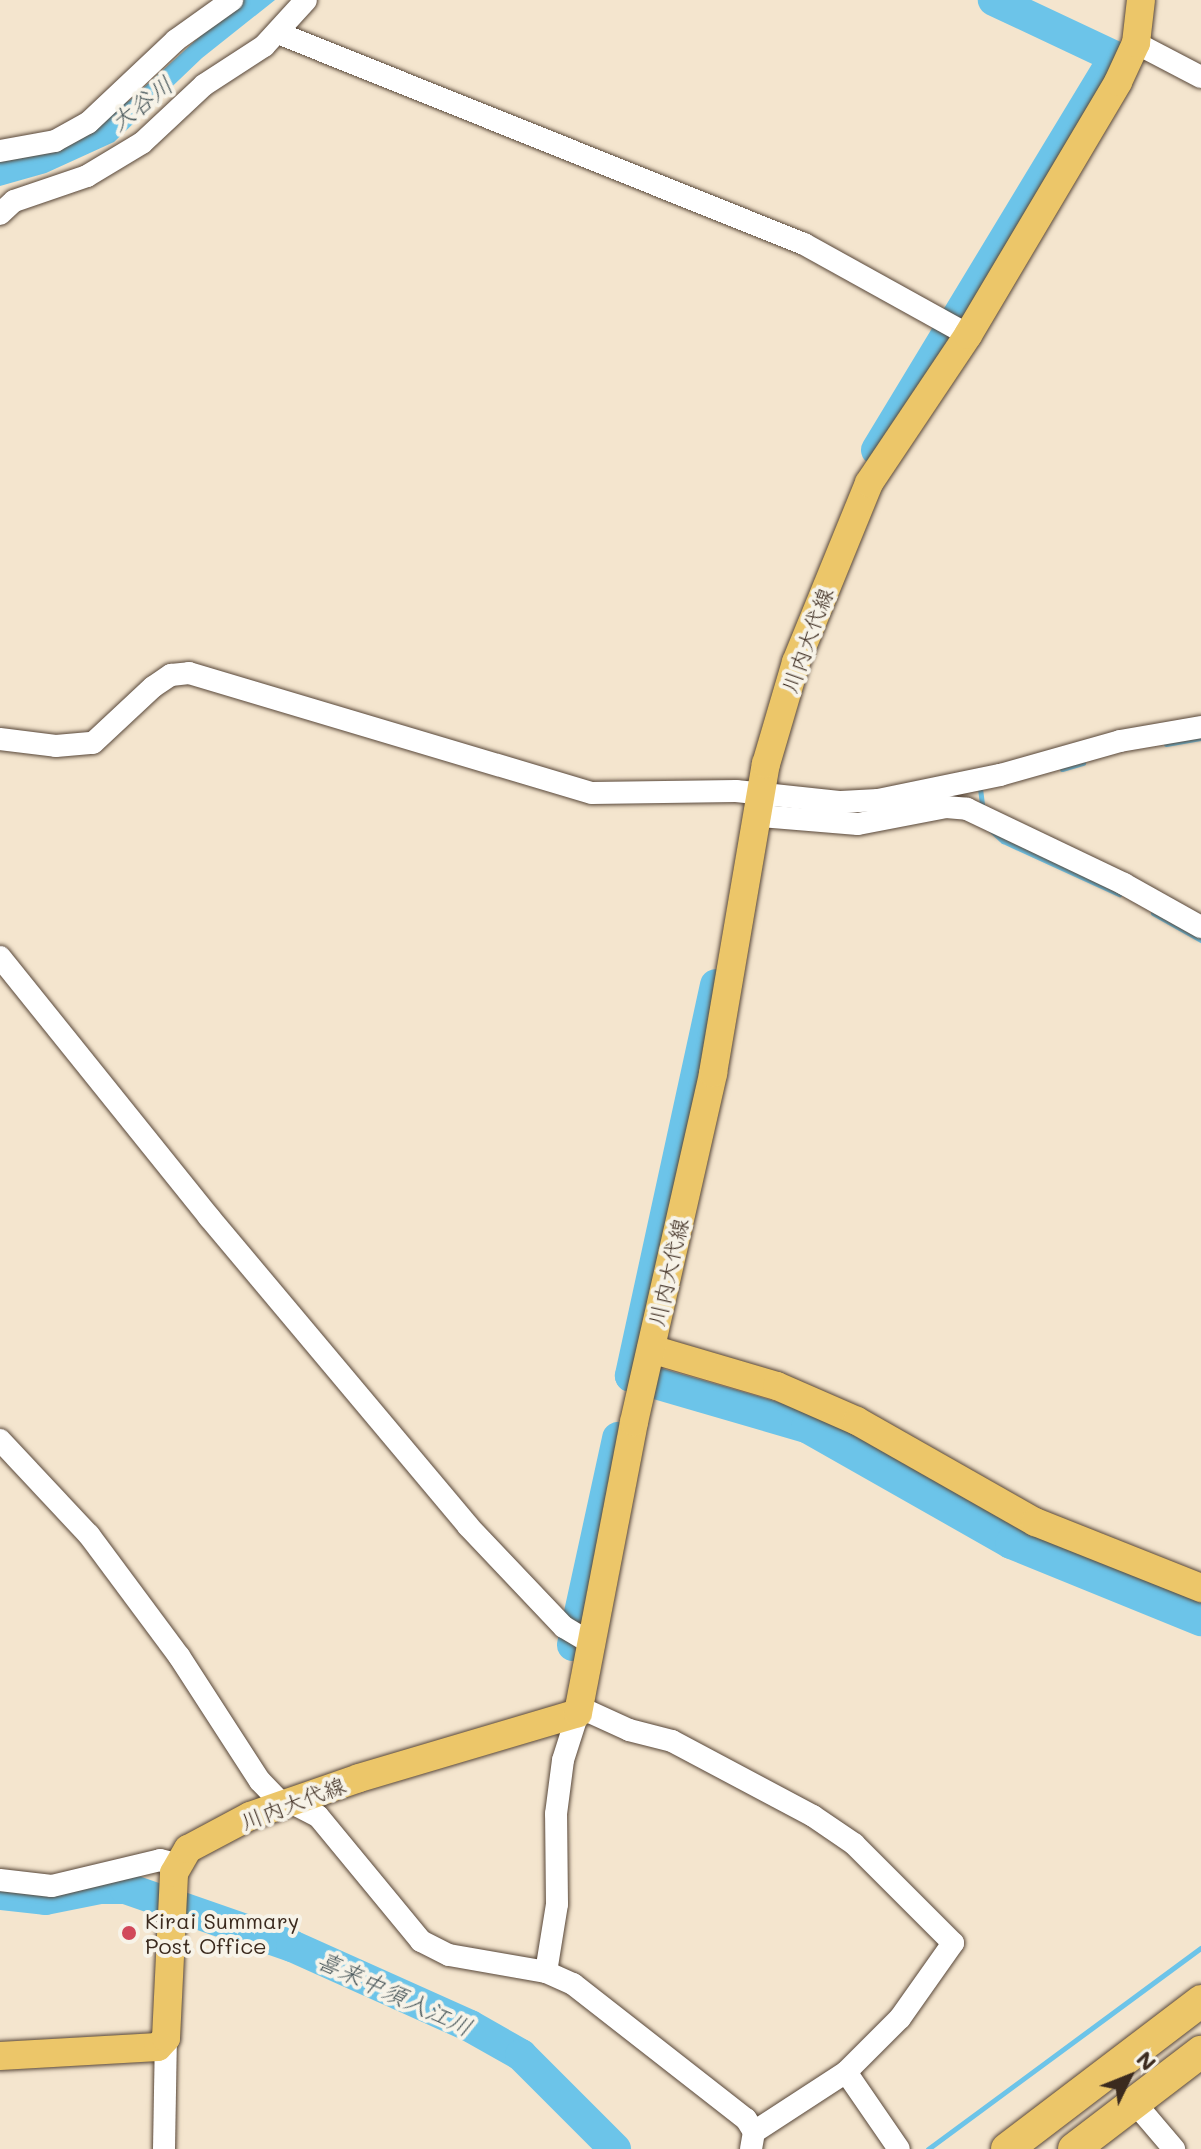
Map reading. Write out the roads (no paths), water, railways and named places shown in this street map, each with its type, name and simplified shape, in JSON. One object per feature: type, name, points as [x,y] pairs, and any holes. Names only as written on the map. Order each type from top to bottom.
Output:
[{"type":"highway","points":[[1007,2149],[1201,2001]]},
{"type":"highway","points":[[1074,2149],[1201,2052]]},
{"type":"main road","name":"川内大代線","points":[[175,1890],[188,1849],[250,1816],[359,1778],[580,1710],[586,1641],[713,1073],[756,801],[796,662],[869,483],[968,335],[1136,43],[1141,0]]},
{"type":"main road","name":"川内大代線","points":[[651,1349],[777,1386],[857,1421],[1035,1522],[1201,1588]]},
{"type":"main road","points":[[0,2056],[149,2051],[166,2038],[175,1890]]},
{"type":"street","points":[[0,151],[55,141],[88,123],[176,40],[232,0]]},
{"type":"street","points":[[0,214],[14,201],[87,176],[142,143],[204,85],[278,33],[306,0]]},
{"type":"street","points":[[278,33],[804,244],[968,335]]},
{"type":"street","points":[[1136,43],[1201,77]]},
{"type":"street","points":[[0,739],[56,746],[93,743],[153,687],[171,675],[189,673],[592,793],[756,801],[878,800],[1000,775],[1120,741],[1201,727]]},
{"type":"street","points":[[756,801],[858,824],[946,807],[967,809],[1201,927]]},
{"type":"street","points":[[0,957],[209,1217],[468,1526],[564,1627],[586,1641]]},
{"type":"street","points":[[0,1440],[89,1535],[179,1656],[260,1781],[288,1805],[318,1816],[421,1941],[449,1955],[546,1972],[573,1984],[696,2084],[724,2100],[752,2140],[846,2072],[900,2018],[953,1943],[854,1844],[813,1816],[672,1741],[629,1730],[580,1710],[563,1760],[556,1814],[557,1904],[546,1972]]},
{"type":"street","points":[[0,1880],[52,1886],[160,1860],[175,1890]]},
{"type":"street","points":[[164,2149],[166,2038]]},
{"type":"street","points":[[846,2072],[899,2149]]},
{"type":"street","points":[[1134,2102],[1174,2149]]},
{"type":"water","name":"大谷川","points":[[240,0],[275,0],[202,58],[114,142],[46,173],[0,186],[0,159],[129,101]]},
{"type":"waterway","points":[[877,450],[1115,57],[994,0]]},
{"type":"waterway","points":[[1166,744],[1201,738]]},
{"type":"waterway","points":[[1062,769],[1083,763]]},
{"type":"waterway","points":[[980,788],[983,811]]},
{"type":"waterway","points":[[985,825],[1003,841],[1119,894]]},
{"type":"waterway","points":[[1153,913],[1201,940]]},
{"type":"waterway","points":[[716,985],[631,1376],[807,1427],[1011,1543],[1201,1620]]},
{"type":"waterway","points":[[573,1645],[618,1438]]},
{"type":"waterway","name":"喜来中須入江川","points":[[0,1894],[45,1899],[100,1888],[125,1888],[292,1946],[470,2026],[521,2055],[615,2149]]},
{"type":"waterway","points":[[928,2149],[1201,1948]]},
{"type":"place","name":"Kirai Summary Post Office","points":[[129,1933]]}]
